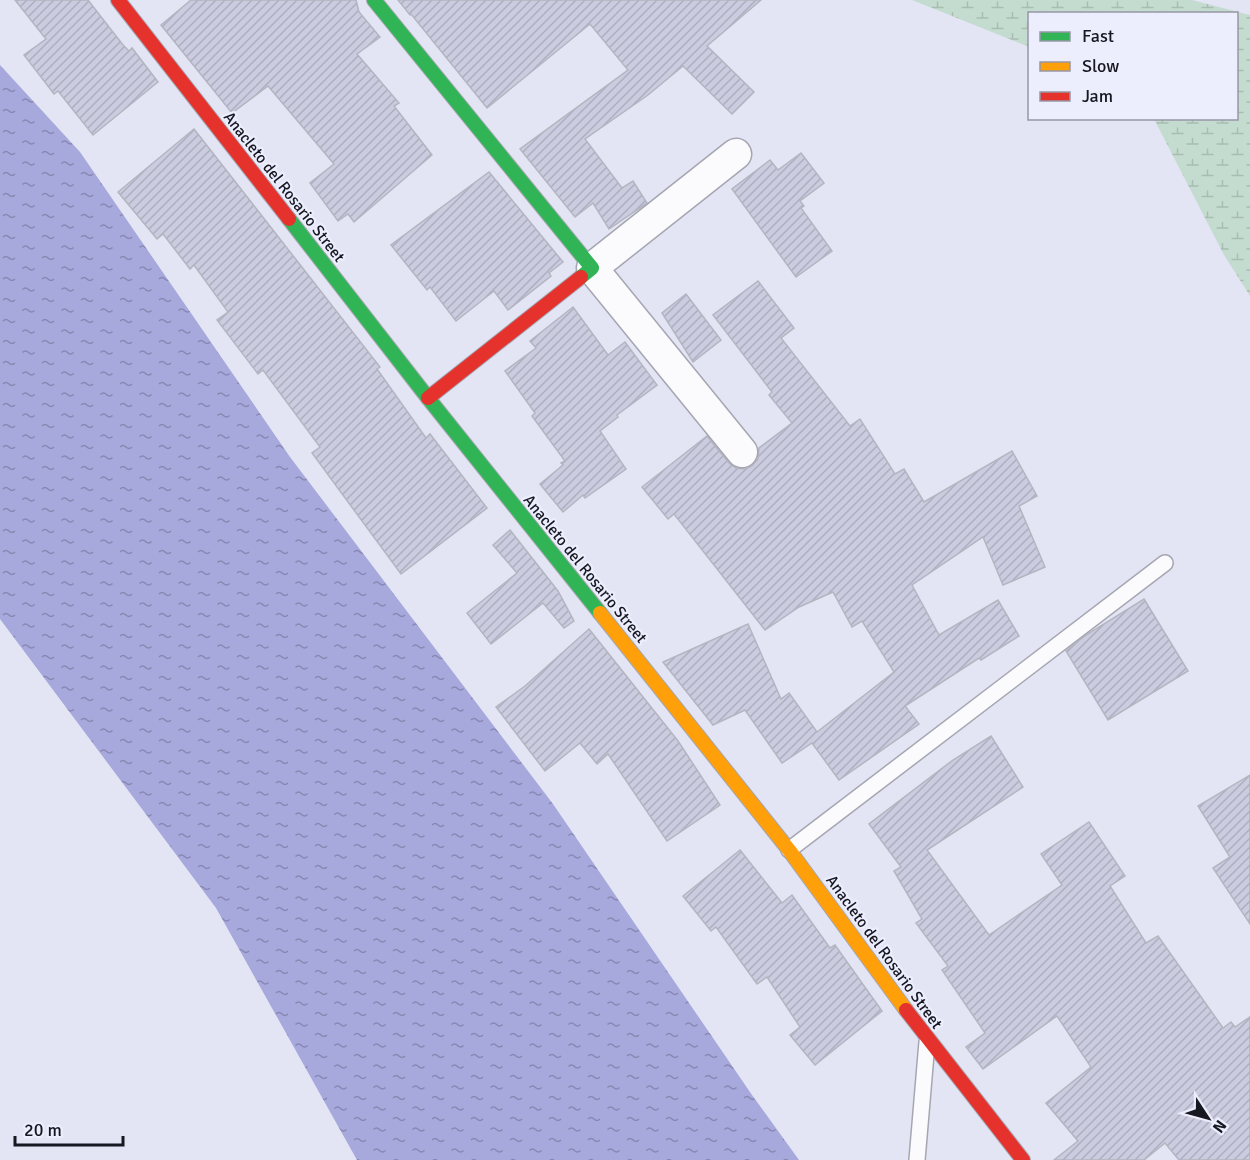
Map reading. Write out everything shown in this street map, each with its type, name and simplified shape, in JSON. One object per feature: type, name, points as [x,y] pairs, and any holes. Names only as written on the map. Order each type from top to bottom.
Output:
[{"type":"street","name":"Anacleto del Rosario Street","points":[[118,0],[428,398],[789,850],[928,1039],[1023,1160]]},
{"type":"street","points":[[374,0],[742,452]]},
{"type":"street","points":[[428,398],[736,154]]},
{"type":"lane","points":[[789,850],[1165,563]]},
{"type":"lane","points":[[917,1160],[928,1039]]},
{"type":"green space","points":[[912,0],[1192,0],[1250,15],[1250,296],[1224,255],[1155,120],[1238,120],[1238,12],[1028,12],[1028,47]]},
{"type":"water","points":[[0,65],[80,152],[290,457],[553,804],[799,1160],[357,1160],[216,908],[0,619]]},
{"type":"building","points":[[15,0],[88,0],[123,45],[129,51],[132,48],[158,82],[93,135],[58,91],[54,94],[24,55],[46,39]]},
{"type":"building","points":[[191,0],[356,0],[359,12],[380,37],[357,54],[399,103],[394,106],[432,155],[354,222],[348,214],[338,221],[310,183],[334,164],[268,86],[232,113],[161,25]]},
{"type":"building","points":[[398,0],[761,0],[707,46],[754,92],[732,114],[683,66],[648,95],[585,139],[622,188],[633,181],[647,203],[609,229],[593,203],[575,217],[520,149],[628,70],[590,24],[487,108]]},
{"type":"building","points":[[194,129],[380,367],[377,369],[426,438],[430,434],[487,508],[401,574],[312,453],[320,447],[263,370],[258,374],[217,320],[228,312],[194,265],[190,269],[163,234],[157,239],[118,192]]},
{"type":"building","points":[[801,153],[824,183],[800,201],[804,206],[801,208],[832,251],[796,277],[732,189],[770,160],[778,170]]},
{"type":"building","points":[[489,172],[563,262],[549,273],[551,276],[508,310],[494,291],[456,321],[430,287],[427,290],[391,245]]},
{"type":"building","points":[[758,281],[794,328],[781,338],[850,426],[860,419],[895,474],[904,469],[924,502],[1012,451],[1037,496],[1019,506],[1045,567],[1003,585],[983,537],[912,585],[939,635],[998,600],[1019,636],[981,660],[979,658],[905,706],[919,724],[839,780],[812,743],[782,763],[745,710],[713,725],[663,662],[748,624],[781,699],[789,693],[817,732],[894,672],[862,621],[852,627],[833,592],[799,607],[765,630],[674,514],[668,519],[642,487],[707,436],[729,463],[736,468],[745,469],[752,466],[758,459],[759,448],[792,423],[769,395],[772,392],[713,315]]},
{"type":"building","points":[[686,294],[721,340],[693,362],[662,313]]},
{"type":"building","points":[[573,307],[608,355],[625,342],[657,385],[600,431],[626,469],[585,498],[583,495],[563,512],[540,484],[565,461],[532,416],[535,413],[505,371],[536,348],[530,341]]},
{"type":"building","points":[[510,530],[558,591],[574,621],[564,628],[543,603],[491,644],[467,613],[517,573],[493,545]]},
{"type":"building","points":[[1144,599],[1188,671],[1108,720],[1066,651],[1086,635]]},
{"type":"building","points":[[589,629],[678,741],[720,805],[667,841],[608,754],[597,764],[580,743],[545,771],[496,707],[525,686]]},
{"type":"building","points":[[991,736],[1023,787],[927,850],[989,935],[1062,885],[1041,854],[1089,822],[1125,876],[1110,886],[1146,943],[1158,936],[1223,1028],[1231,1022],[1235,1027],[1250,1017],[1250,1160],[1179,1160],[1165,1143],[1144,1160],[1054,1160],[1078,1141],[1046,1103],[1091,1067],[1057,1016],[983,1069],[966,1047],[985,1033],[942,970],[948,966],[916,923],[922,919],[894,871],[901,867],[869,824],[953,760]]},
{"type":"building","points":[[1250,775],[1250,924],[1213,868],[1230,857],[1198,806]]},
{"type":"building","points":[[740,850],[782,903],[792,895],[830,948],[835,945],[882,1011],[815,1065],[790,1035],[800,1027],[767,977],[757,984],[716,927],[711,931],[683,896]]},
{"type":"traffic: fast","points":[[374,0],[592,268],[581,277]]},
{"type":"traffic: fast","points":[[289,219],[600,613]]},
{"type":"traffic: slow","points":[[600,613],[789,850],[906,1010]]},
{"type":"traffic: jam","points":[[118,0],[289,219]]},
{"type":"traffic: jam","points":[[428,398],[581,277]]},
{"type":"traffic: jam","points":[[906,1010],[1023,1160]]}]
